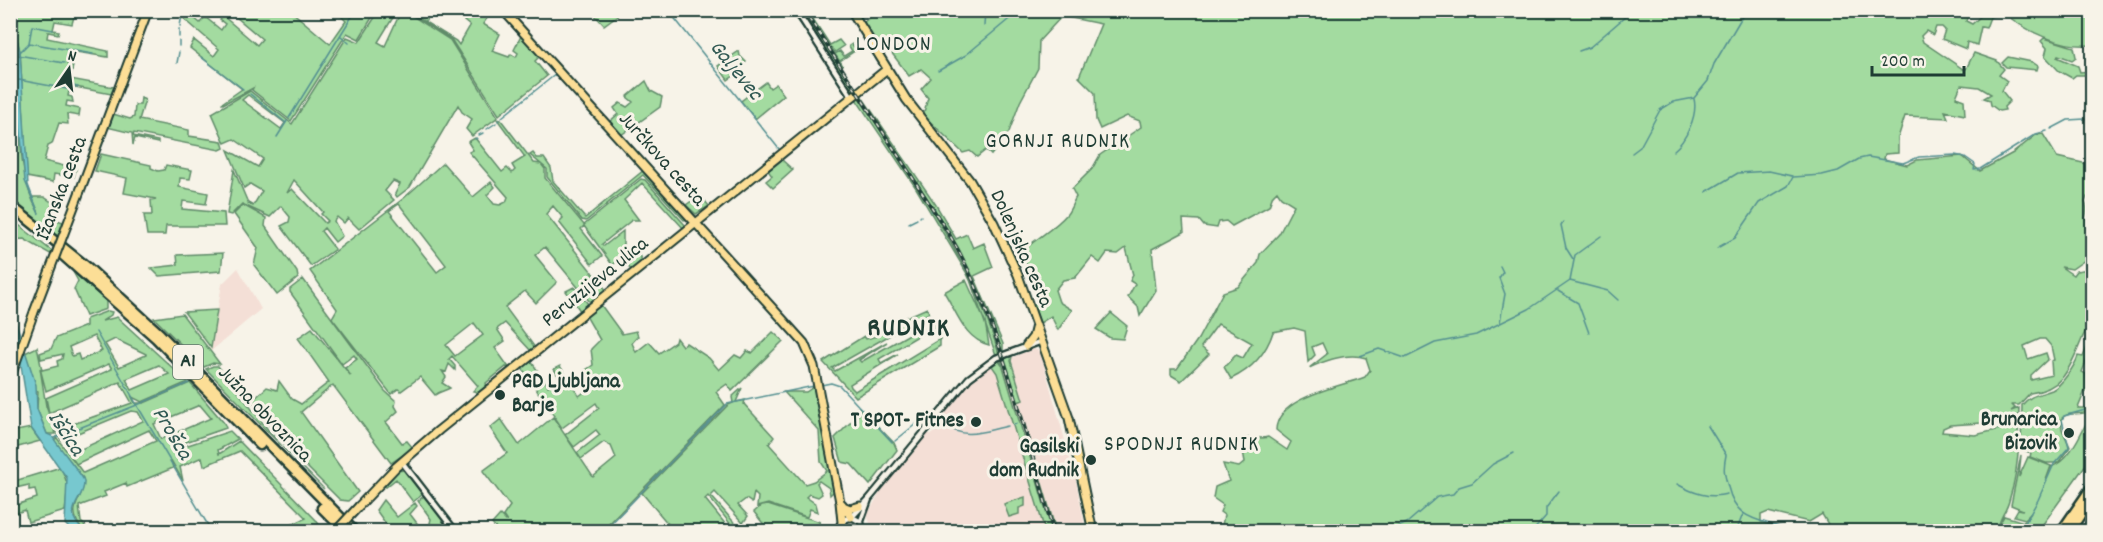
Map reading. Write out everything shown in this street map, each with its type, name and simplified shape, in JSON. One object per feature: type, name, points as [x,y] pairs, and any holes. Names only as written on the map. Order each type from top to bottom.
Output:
[{"type":"highway","name":"Južna obvoznica","points":[[10,205],[87,267],[148,323],[354,531]]},
{"type":"highway","name":"Južna obvoznica","points":[[10,213],[84,273],[156,338],[346,531]]},
{"type":"highway","points":[[2061,531],[2092,487]]},
{"type":"highway","points":[[2068,531],[2092,498]]},
{"type":"main road","name":"Ižanska cesta","points":[[10,379],[148,10]]},
{"type":"main road","name":"Jurčkova cesta","points":[[503,10],[794,332],[814,371],[841,506],[850,519]]},
{"type":"main road","name":"Dolenjska cesta","points":[[851,10],[919,117],[980,195],[1008,253],[1071,425],[1093,531]]},
{"type":"main road","name":"Peruzzijeva ulica","points":[[335,531],[402,462],[887,69]]},
{"type":"main road","points":[[1026,346],[1033,337],[1036,325]]},
{"type":"main road","points":[[841,506],[850,509],[860,506]]},
{"type":"street","points":[[796,10],[852,97]]},
{"type":"street","points":[[850,519],[980,368],[996,358],[1042,341]]},
{"type":"street","points":[[402,462],[456,531]]},
{"type":"street","points":[[840,531],[860,506],[869,499]]},
{"type":"street","points":[[864,530],[869,499]]},
{"type":"street","points":[[850,519],[864,530]]},
{"type":"shaded area","points":[[860,95],[962,255],[984,301],[999,345],[999,354],[985,311],[966,268],[942,226],[858,96]]},
{"type":"shaded area","points":[[238,268],[261,309],[210,352],[222,284]]},
{"type":"shaded area","points":[[1033,349],[1040,351],[1075,476],[1086,531],[1056,531],[1018,401],[1022,400],[1011,358]]},
{"type":"shaded area","points":[[1003,359],[1055,531],[1052,531],[1001,360]]},
{"type":"shaded area","points":[[989,365],[997,372],[1045,531],[873,532],[867,515],[881,491],[927,434],[932,434],[936,430],[936,422],[967,384]]},
{"type":"green space","points":[[871,10],[1973,11],[1969,12],[1966,21],[1972,24],[1984,13],[1997,11],[1997,15],[1990,17],[1986,28],[1981,27],[1977,45],[1967,42],[1966,49],[1942,39],[1945,30],[1942,27],[1936,27],[1933,35],[1926,31],[1921,36],[1923,42],[1963,69],[1966,69],[1974,53],[1997,61],[2004,69],[1999,75],[2007,81],[2002,91],[2010,101],[2004,107],[2005,110],[1999,111],[1991,105],[1990,100],[1984,98],[1991,94],[1979,87],[1961,85],[1956,97],[1964,100],[1965,115],[1945,111],[1948,118],[1905,116],[1898,138],[1898,153],[1885,154],[1884,159],[1907,165],[1917,160],[1962,156],[1980,171],[2013,153],[2036,135],[2043,134],[2057,157],[2092,165],[2092,197],[2087,197],[2085,202],[2087,209],[2085,219],[2090,221],[2092,213],[2092,248],[2090,249],[2092,255],[2072,269],[2061,267],[2073,275],[2076,271],[2089,269],[2092,275],[2092,321],[2074,359],[2058,382],[2042,391],[2030,393],[2019,405],[2012,405],[2015,408],[2011,411],[2019,408],[2018,436],[2013,439],[2004,438],[2019,441],[2018,456],[2011,494],[1998,531],[1832,531],[1822,514],[1809,522],[1768,512],[1761,515],[1761,522],[1788,531],[1221,531],[1224,515],[1220,512],[1223,505],[1213,498],[1215,487],[1229,481],[1223,464],[1239,467],[1245,462],[1241,440],[1268,437],[1287,450],[1291,442],[1276,430],[1279,419],[1287,409],[1311,395],[1365,377],[1370,370],[1366,358],[1359,356],[1345,356],[1309,368],[1327,354],[1322,343],[1312,347],[1315,355],[1308,362],[1305,331],[1294,328],[1273,332],[1257,360],[1245,371],[1231,379],[1224,367],[1236,355],[1243,358],[1252,343],[1218,324],[1201,347],[1209,354],[1181,381],[1171,375],[1171,369],[1177,369],[1198,339],[1223,292],[1238,287],[1258,263],[1260,254],[1279,234],[1294,205],[1281,197],[1277,191],[1269,206],[1232,226],[1226,221],[1219,222],[1217,228],[1204,226],[1199,220],[1183,219],[1184,232],[1152,249],[1156,290],[1140,316],[1138,307],[1128,297],[1135,284],[1130,281],[1133,275],[1126,248],[1118,254],[1107,253],[1100,263],[1092,257],[1075,278],[1063,280],[1055,290],[1059,302],[1072,310],[1058,330],[1051,316],[1040,323],[1033,304],[1043,302],[1038,277],[1031,278],[1027,264],[1015,259],[1067,214],[1076,197],[1072,189],[1092,169],[1100,155],[1141,127],[1140,121],[1127,116],[1100,129],[1096,120],[1095,93],[1079,77],[1101,24],[1062,16],[1039,41],[1038,68],[1020,102],[1009,132],[991,155],[986,150],[977,157],[970,151],[963,153],[921,113],[924,112],[928,98],[921,89],[931,78],[921,69],[909,76],[888,48],[885,49],[879,41],[876,42],[863,23],[872,15]],"holes":[[[2045,339],[2051,346],[2054,360],[2051,361],[2052,375],[2031,380],[2031,375],[2048,359],[2046,353],[2028,359],[2024,346]],[[1999,424],[2005,428],[1975,435],[1942,432],[1943,428],[1950,425]]]},
{"type":"green space","points":[[10,11],[93,11],[92,17],[75,13],[72,24],[55,21],[53,30],[59,31],[58,34],[48,32],[47,38],[108,51],[108,57],[70,51],[67,64],[73,66],[70,79],[114,87],[111,94],[70,86],[68,96],[72,97],[73,102],[67,101],[66,106],[80,109],[79,116],[67,114],[68,124],[59,123],[44,161],[76,169],[74,177],[54,174],[53,182],[27,177],[20,51]]},
{"type":"green space","points":[[182,11],[186,11],[200,23],[205,17],[221,30],[225,24],[220,20],[223,16],[257,45],[262,39],[229,11],[263,13],[264,11],[291,11],[330,44],[346,21],[336,11],[349,11],[352,14],[355,11],[376,11],[359,39],[347,33],[291,121],[252,90],[253,88],[222,103],[242,89],[190,48],[194,40],[214,56],[219,49],[181,16]]},
{"type":"green space","points":[[379,11],[397,11],[378,42],[385,46],[401,11],[405,11],[450,40],[498,117],[472,136],[466,129],[472,119],[462,112],[458,105],[410,187],[397,197],[395,194],[400,184],[393,181],[385,191],[394,200],[359,229],[348,218],[344,223],[337,217],[334,221],[342,236],[335,242],[324,228],[321,231],[335,249],[311,266],[281,226],[289,222],[290,217],[281,206],[270,217],[242,204],[231,215],[227,214],[234,170],[248,203],[253,206],[262,191],[250,184],[244,188],[228,150],[258,167],[263,159],[234,139],[225,143],[212,113],[250,91],[292,124],[347,37],[359,42]],"holes":[[[248,95],[285,123],[281,129],[242,100]],[[294,180],[323,212],[321,214],[328,221],[325,223],[292,189],[287,193]]]},
{"type":"green space","points":[[408,11],[432,11],[425,22],[456,41],[459,45],[470,26],[464,21],[470,11],[492,11],[483,24],[500,34],[492,51],[516,57],[518,53],[514,50],[521,36],[540,56],[535,61],[547,76],[499,115],[451,39]]},
{"type":"green space","points":[[591,11],[623,11],[604,25]]},
{"type":"green space","points":[[790,11],[819,45],[798,11],[802,11],[856,89],[860,87],[858,91],[936,205],[956,239],[967,234],[973,248],[984,243],[993,267],[974,276],[1003,344],[1003,352],[1001,352],[975,283],[921,187],[860,95],[851,84],[854,89],[851,92],[826,54]]},
{"type":"green space","points":[[805,11],[817,11],[820,14],[813,19],[830,45],[839,40],[844,46],[835,52],[832,49],[835,54],[840,51],[844,56],[852,51],[849,46],[852,44],[856,50],[840,61],[843,66]]},
{"type":"green space","points":[[2002,11],[2055,11],[2060,17],[2070,11],[2092,11],[2092,45],[2068,44],[2044,37],[2021,25]]},
{"type":"green space","points":[[11,33],[15,55],[24,173],[30,194],[39,213],[32,197],[44,197],[53,203],[48,217],[63,222],[58,239],[11,200]]},
{"type":"green space","points":[[2044,38],[2074,47],[2076,57],[2072,60],[2058,55],[2057,57],[2078,66],[2080,72],[2091,71],[2092,67],[2092,75],[2076,75],[2072,78],[2059,71],[2045,56],[2047,48],[2041,41]]},
{"type":"green space","points":[[739,51],[740,56],[746,62],[736,69],[738,73],[728,80],[718,66]]},
{"type":"green space","points":[[2008,57],[2032,62],[2038,66],[2037,70],[2006,67],[2002,63]]},
{"type":"green space","points":[[646,81],[651,91],[662,97],[660,107],[621,135],[609,122],[618,114],[614,108],[620,103],[627,107],[633,102],[627,97]]},
{"type":"green space","points":[[766,82],[770,88],[776,84],[784,95],[755,119],[741,101]]},
{"type":"green space","points":[[858,96],[919,189],[965,270],[916,188],[856,99]]},
{"type":"green space","points":[[141,98],[145,100],[139,120],[189,130],[189,136],[222,141],[224,148],[220,150],[134,133],[133,136],[158,141],[158,143],[135,138],[133,145],[132,133],[107,127],[113,114],[130,119],[134,117],[135,105],[140,105]]},
{"type":"green space","points":[[497,119],[501,120],[534,163],[541,164],[545,169],[545,178],[584,225],[641,179],[645,180],[686,226],[689,224],[684,229],[642,183],[624,200],[639,220],[632,220],[602,244],[604,246],[623,231],[623,247],[630,256],[637,252],[643,262],[632,271],[621,258],[610,267],[611,263],[584,226],[581,229],[602,256],[592,264],[559,222],[563,218],[553,206],[546,214],[607,291],[590,302],[545,247],[535,255],[557,282],[536,303],[525,291],[505,307],[536,349],[532,352],[505,323],[497,329],[505,341],[495,348],[510,369],[506,367],[486,383],[487,387],[480,393],[473,391],[478,386],[452,356],[449,359],[455,366],[455,370],[449,364],[446,372],[442,371],[446,377],[442,383],[450,388],[435,395],[420,377],[401,391],[398,389],[391,394],[332,318],[337,309],[310,271],[404,198],[443,163],[473,197],[491,182],[495,187],[487,195],[494,204],[500,205],[506,202],[508,197],[469,152],[473,150],[468,142],[475,138],[502,172],[507,168],[512,173],[515,170],[512,165],[525,157]],"holes":[[[399,204],[446,265],[437,272],[389,211]],[[474,323],[483,335],[455,356],[446,345]]]},
{"type":"green space","points":[[533,153],[537,158],[544,158],[551,168],[553,181],[585,218],[644,170],[690,219],[684,220],[643,175],[586,221],[582,220],[547,177],[547,169],[530,155]]},
{"type":"green space","points":[[101,154],[151,165],[151,168],[158,171],[164,170],[166,165],[192,170],[190,179],[180,178],[179,187],[208,193],[206,204],[183,201],[182,209],[224,213],[225,226],[166,226],[165,235],[147,235],[144,215],[152,215],[151,200],[156,199],[124,193],[127,178],[95,171]]},
{"type":"green space","points":[[781,159],[793,170],[773,188],[766,181],[772,176],[767,169]]},
{"type":"green space","points":[[700,195],[709,206],[719,200],[696,214],[686,205]]},
{"type":"green space","points":[[243,205],[266,218],[265,226],[297,272],[298,278],[277,295],[254,265],[258,248],[234,214]]},
{"type":"green space","points":[[10,218],[53,252],[52,255],[24,239],[11,240]]},
{"type":"green space","points":[[223,253],[221,271],[159,276],[151,268],[178,265],[177,255]]},
{"type":"green space","points":[[73,272],[106,301],[106,309],[86,316],[74,289],[78,281]]},
{"type":"green space","points":[[303,279],[385,391],[396,401],[395,406],[398,411],[386,422],[402,443],[407,441],[413,448],[391,463],[333,385],[301,412],[358,492],[348,501],[340,500],[278,438],[252,401],[267,387],[277,390],[279,381],[292,399],[301,404],[329,382],[298,338],[312,328],[351,376],[345,368],[357,359],[354,355],[342,364],[290,292],[290,289]]},
{"type":"green space","points":[[966,280],[985,322],[989,345],[980,342],[967,331],[944,292]]},
{"type":"green space","points":[[970,281],[987,319],[999,354],[996,355]]},
{"type":"green space","points":[[574,287],[588,304],[581,312],[566,291]]},
{"type":"green space","points":[[601,305],[622,334],[636,331],[638,336],[632,343],[636,352],[649,342],[659,353],[675,342],[676,338],[682,346],[686,343],[709,358],[719,370],[735,355],[741,358],[747,351],[752,353],[773,332],[783,341],[732,391],[727,384],[716,392],[725,405],[602,531],[498,531],[492,524],[500,515],[507,522],[503,516],[510,506],[483,471],[507,453],[490,428],[501,419],[519,445],[553,417],[565,435],[599,408],[596,403],[562,428],[522,368],[531,361],[548,386],[554,383],[557,386],[562,382],[554,369],[560,366],[579,396],[591,387],[583,372],[593,365],[591,349],[600,340],[586,316]],"holes":[[[596,430],[600,435],[577,453],[566,437],[574,447]],[[604,442],[611,446],[616,458],[593,477],[581,459]]]},
{"type":"green space","points":[[927,308],[929,313],[832,368],[835,371],[887,342],[859,360],[861,362],[932,321],[931,316],[940,334],[940,339],[940,346],[856,397],[823,362],[864,336],[866,339],[877,336],[898,323],[896,319],[899,317],[900,320]],"holes":[[[933,327],[938,332],[940,339],[855,391],[850,384],[898,354],[881,363],[879,359]]]},
{"type":"green space","points":[[217,310],[211,348],[184,312]]},
{"type":"green space","points":[[108,311],[112,312],[102,321],[117,317],[188,382],[142,402],[132,397],[135,403],[144,403],[190,383],[226,428],[180,444],[179,448],[230,431],[238,439],[218,450],[219,454],[239,441],[320,526],[317,531],[278,531],[306,518],[240,451],[204,466],[202,457],[180,467],[183,481],[171,460],[173,468],[127,487],[126,483],[104,492],[106,496],[79,506],[81,522],[90,531],[83,531],[77,522],[75,509],[83,486],[83,478],[54,440],[57,438],[75,462],[70,454],[143,421],[138,412],[131,411],[61,440],[57,432],[62,428],[132,403],[120,382],[49,413],[46,398],[112,369],[109,364],[46,391],[40,368],[46,406],[56,434],[47,434],[37,409],[38,391],[35,390],[35,383],[25,353],[37,347],[42,370],[58,366],[57,361],[62,359],[63,354],[41,359],[40,353],[51,349],[56,338],[86,326],[86,319]],"holes":[[[94,336],[102,351],[80,360],[78,354],[72,356],[69,347]],[[115,339],[146,355],[119,367],[105,344]],[[159,365],[169,374],[132,390],[126,379]],[[200,405],[211,418],[161,439],[154,424]],[[149,430],[156,441],[83,473],[76,464]]]},
{"type":"green space","points":[[1111,313],[1127,326],[1123,339],[1110,338],[1096,329]]},
{"type":"green space","points":[[182,314],[220,364],[213,363],[204,367],[154,318]]},
{"type":"green space","points":[[2088,345],[2092,347],[2082,372],[2086,374],[2087,384],[2092,383],[2092,394],[2085,391],[2078,408],[2088,408],[2089,411],[2067,415],[2061,419],[2062,429],[2070,447],[2058,463],[2046,463],[2030,457],[2031,453],[2021,449],[2022,405],[2032,397],[2052,390],[2059,384],[2071,370],[2078,356],[2083,357]]},
{"type":"green space","points":[[1012,356],[1011,361],[1023,400],[1018,402],[1056,531],[1003,359]]},
{"type":"green space","points":[[1001,360],[1052,531],[1045,531],[997,373],[992,366],[999,361],[1001,364]]},
{"type":"green space","points":[[218,366],[277,441],[324,489],[206,369]]},
{"type":"green space","points":[[815,386],[834,491],[830,495],[829,488],[819,481],[817,483],[822,494],[818,497],[809,494],[806,497],[816,504],[818,512],[810,509],[807,517],[768,504],[757,507],[758,497],[754,493],[752,503],[746,499],[738,505],[748,516],[743,523],[715,492],[711,496],[739,528],[736,531],[708,496],[705,499],[731,531],[674,531],[642,493],[728,405],[733,403],[732,397],[742,388],[736,402],[745,400],[744,404],[774,437],[769,444],[805,484],[814,481],[827,471],[821,462],[819,431],[784,392],[806,392]]},
{"type":"green space","points":[[857,408],[860,408],[894,443],[897,450],[870,485],[851,464],[842,462],[835,438],[861,412]]},
{"type":"green space","points":[[2091,414],[2092,456],[2038,531],[2000,531],[2004,516],[2024,522],[2031,513],[2025,519],[2014,516],[2018,509],[2023,510],[2011,505],[2021,455],[2019,477],[2028,457],[2051,466],[2046,480],[2051,467],[2070,452]]},
{"type":"green space","points":[[31,428],[40,441],[11,449],[11,432]]},
{"type":"green space","points":[[61,467],[68,486],[65,511],[28,522],[25,510],[11,515],[10,507],[37,498],[35,489],[29,490],[29,485],[11,489],[11,482]]},
{"type":"green space","points":[[404,470],[423,494],[413,502],[396,479],[386,487],[382,485],[397,471]]},
{"type":"green space","points":[[424,496],[452,531],[436,531],[430,523],[431,519],[418,501]]},
{"type":"green space","points":[[1025,497],[1025,506],[1019,508],[1019,514],[1009,517],[1004,504]]},
{"type":"green space","points":[[383,500],[397,517],[415,503],[417,506],[410,514],[423,531],[391,531],[376,510]]},
{"type":"green space","points":[[768,505],[820,522],[813,531],[769,531],[754,512],[761,506]]},
{"type":"water","points":[[10,14],[20,51],[28,185],[39,214],[25,181]]},
{"type":"water","name":"Iščica","points":[[10,304],[36,385],[37,409],[47,434],[52,436],[84,481],[84,488],[75,505],[74,517],[84,531],[72,531],[65,524],[67,478],[31,428],[20,359],[11,330]]},
{"type":"waterway","points":[[180,26],[183,10]]},
{"type":"waterway","points":[[289,118],[356,10]]},
{"type":"waterway","name":"Galjevec","points":[[668,10],[779,149]]},
{"type":"waterway","points":[[984,26],[985,10]]},
{"type":"waterway","points":[[938,71],[966,55],[1020,10]]},
{"type":"waterway","points":[[1579,51],[1590,47],[1633,10]]},
{"type":"waterway","points":[[1632,153],[1640,147],[1660,110],[1673,102],[1694,98],[1708,81],[1714,64],[1746,10]]},
{"type":"waterway","points":[[19,53],[29,43],[32,26],[53,30]]},
{"type":"waterway","points":[[179,29],[179,37]]},
{"type":"waterway","points":[[341,36],[349,43]]},
{"type":"waterway","points":[[179,41],[179,46]]},
{"type":"waterway","points":[[29,43],[93,54]]},
{"type":"waterway","points":[[177,63],[179,52]]},
{"type":"waterway","points":[[18,55],[64,63]]},
{"type":"waterway","points":[[201,57],[243,89]]},
{"type":"waterway","points":[[502,117],[556,74]]},
{"type":"waterway","points":[[19,80],[67,89],[68,85],[78,87]]},
{"type":"waterway","points":[[250,94],[286,123]]},
{"type":"waterway","points":[[1673,151],[1682,141],[1693,120],[1694,99]]},
{"type":"waterway","points":[[2051,129],[2068,120],[2085,119]]},
{"type":"waterway","points":[[277,137],[287,121]]},
{"type":"waterway","points":[[487,129],[496,123]]},
{"type":"waterway","points":[[1717,248],[1735,238],[1759,203],[1788,186],[1793,177],[1822,175],[1838,171],[1859,159],[1868,157],[1903,163],[1919,157],[1955,155],[1965,157],[1975,164],[1974,170],[1980,169],[2036,134],[2047,131]]},
{"type":"waterway","points":[[479,135],[483,133]]},
{"type":"waterway","points":[[1706,192],[1738,173],[1769,171],[1792,176]]},
{"type":"waterway","points":[[909,223],[917,219]]},
{"type":"waterway","points":[[1563,222],[1561,225],[1566,248],[1573,259]]},
{"type":"waterway","points":[[1360,356],[1379,349],[1405,358],[1435,343],[1476,335],[1529,309],[1570,281],[1575,255],[1601,236]]},
{"type":"waterway","points":[[1500,266],[1503,272],[1499,278],[1505,294],[1500,322]]},
{"type":"waterway","points":[[1570,281],[1608,291],[1618,300]]},
{"type":"waterway","points":[[1558,291],[1578,303],[1589,333]]},
{"type":"waterway","points":[[96,332],[137,405],[189,383]]},
{"type":"waterway","points":[[821,385],[831,383],[840,386],[892,442]]},
{"type":"waterway","points":[[603,532],[727,404],[814,386]]},
{"type":"waterway","name":"Prošca","points":[[54,438],[137,405],[212,532]]},
{"type":"waterway","points":[[2020,532],[2054,464],[2069,447],[2062,420],[2064,416],[2092,408]]},
{"type":"waterway","points":[[895,441],[922,419],[932,416]]},
{"type":"waterway","points":[[944,424],[959,432],[967,433],[1008,426]]},
{"type":"waterway","points":[[1708,426],[1726,455],[1724,468],[1726,478],[1732,499],[1738,508],[1752,518],[1792,532]]},
{"type":"waterway","points":[[1386,532],[1407,523],[1437,497],[1453,494],[1459,487],[1472,483],[1493,464],[1514,453]]},
{"type":"waterway","points":[[1677,484],[1701,494],[1714,496],[1727,494]]},
{"type":"waterway","points":[[1532,532],[1546,516],[1546,508],[1559,491]]},
{"type":"waterway","points":[[1736,532],[1743,514]]},
{"type":"railway","points":[[804,10],[949,234],[984,304],[1010,379],[1054,532]]},
{"type":"place","name":"PGD Ljubljana Barje","points":[[500,395]]},
{"type":"place","name":"T SPOT- Fitnes","points":[[976,422]]},
{"type":"place","name":"Brunarica Bizovik","points":[[2069,433]]},
{"type":"place","name":"Gasilski dom Rudnik","points":[[1091,460]]},
{"type":"district","name":"LONDON","points":[[894,45]]},
{"type":"district","name":"GORNJI RUDNIK","points":[[1058,142]]},
{"type":"district","name":"RUDNIK","points":[[909,329]]},
{"type":"district","name":"SPODNJI RUDNIK","points":[[1182,445]]}]
